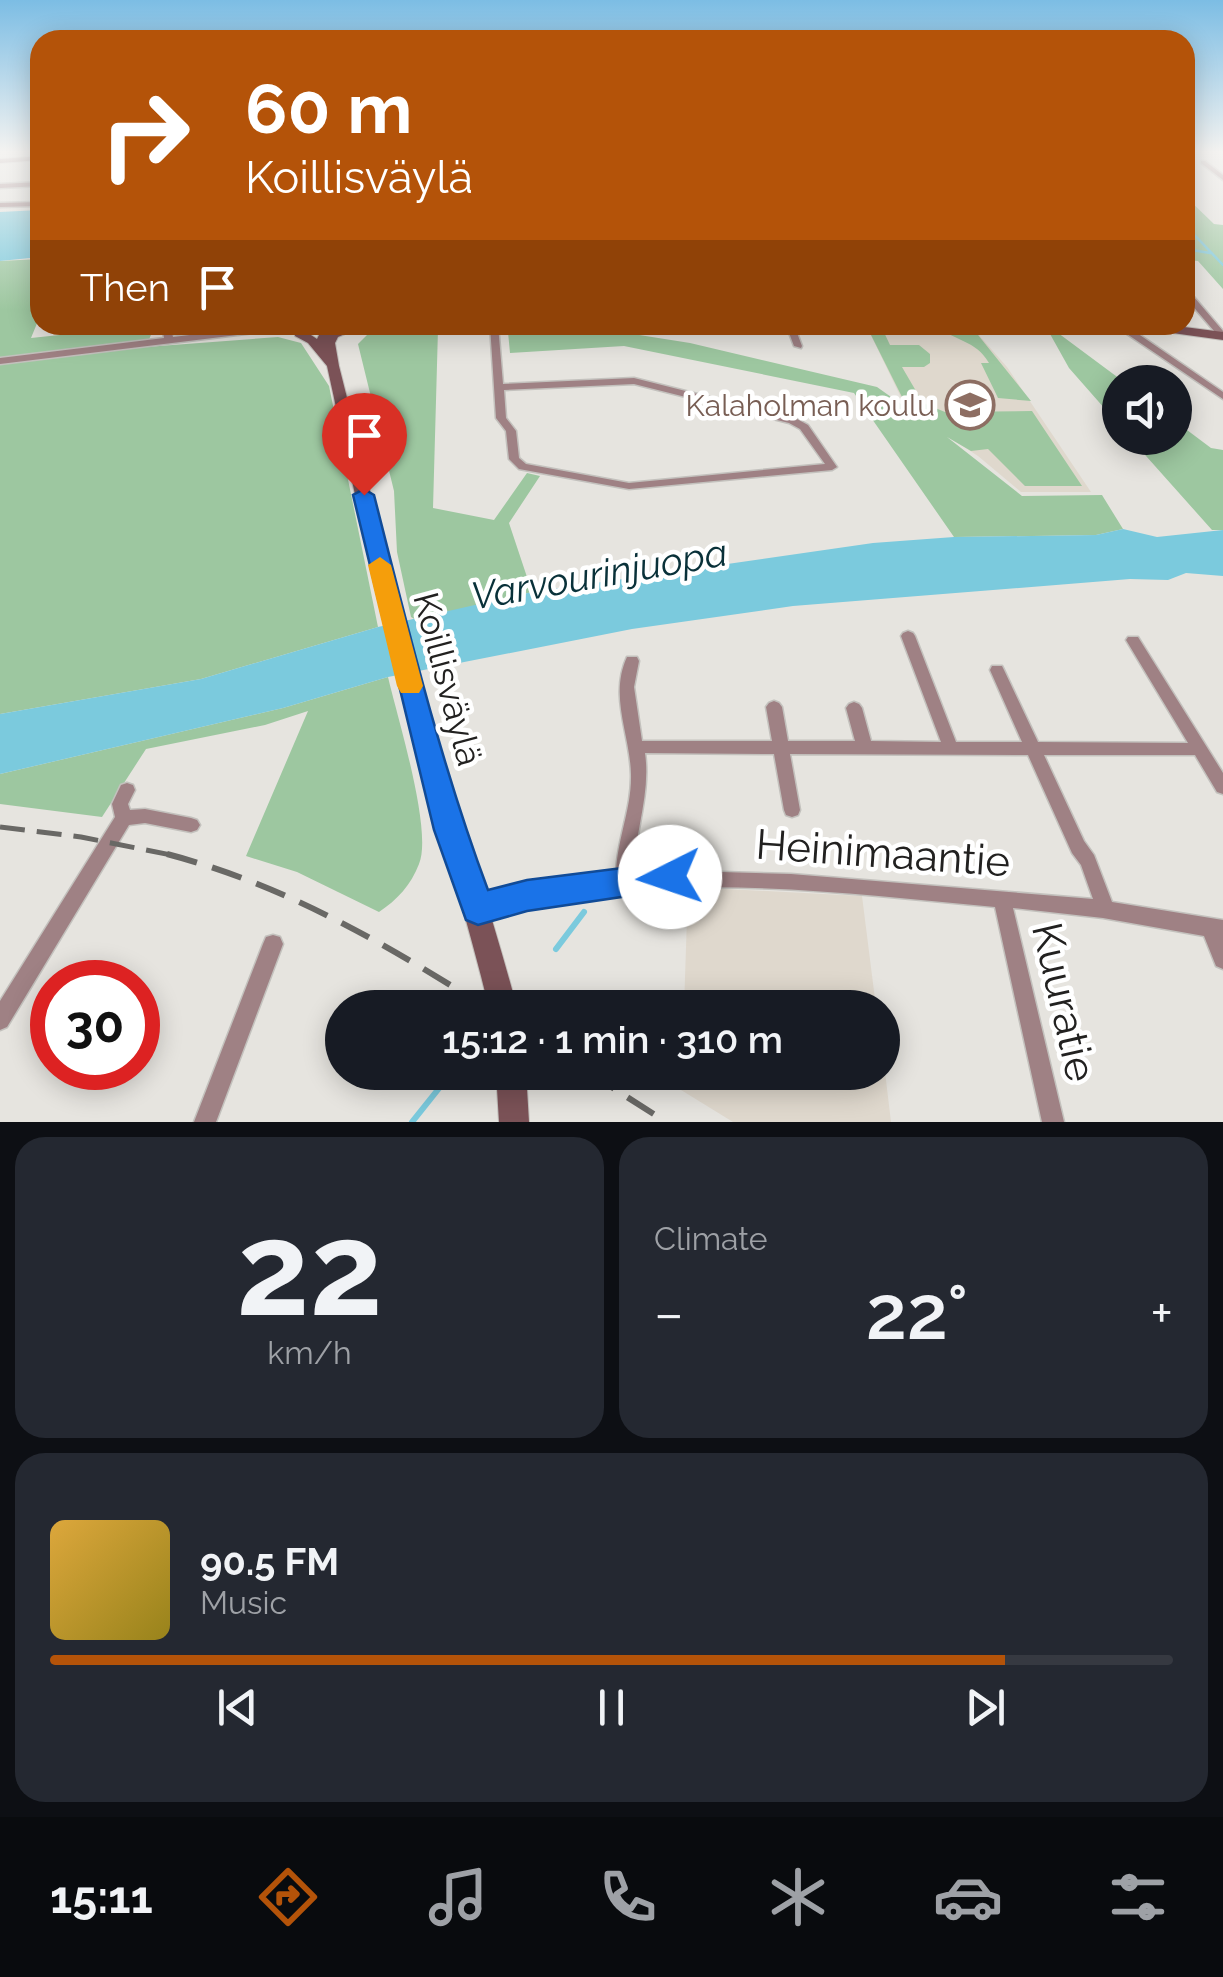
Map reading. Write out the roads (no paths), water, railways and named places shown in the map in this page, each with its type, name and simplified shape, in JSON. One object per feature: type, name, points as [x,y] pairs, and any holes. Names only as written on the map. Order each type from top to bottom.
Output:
[{"type":"main road","points":[[1195,332],[1223,336]]},
{"type":"main road","name":"Koillisväylä","points":[[305,335],[333,366]]},
{"type":"main road","points":[[327,335],[332,336]]},
{"type":"main road","name":"Koillisväylä","points":[[332,336],[328,343],[390,611],[450,830],[478,909],[499,990]]},
{"type":"main road","points":[[511,1090],[514,1122]]},
{"type":"street","points":[[1195,304],[1223,336]]},
{"type":"street","points":[[168,335],[169,340]]},
{"type":"street","points":[[0,361],[226,335]]},
{"type":"street","points":[[495,335],[501,418],[511,431],[514,459],[536,470],[630,486],[832,467],[804,427],[793,421],[698,395],[617,380],[500,388]]},
{"type":"street","points":[[794,335],[798,346]]},
{"type":"street","points":[[1134,335],[1223,396]]},
{"type":"street","points":[[908,636],[950,748]]},
{"type":"street","points":[[1133,640],[1223,787]]},
{"type":"street","points":[[625,880],[623,863],[637,799],[636,747],[626,678],[632,661]]},
{"type":"street","points":[[997,670],[1078,847],[1088,861],[1106,910]]},
{"type":"street","points":[[774,707],[792,810]]},
{"type":"street","points":[[854,708],[866,748]]},
{"type":"street","points":[[636,747],[1198,749]]},
{"type":"street","points":[[0,1020],[124,818],[120,804],[127,790]]},
{"type":"street","points":[[124,818],[145,816],[191,825]]},
{"type":"street","name":"Heinimaantie","points":[[478,909],[527,895],[625,880],[715,878],[1002,899],[1106,910],[1216,929]]},
{"type":"street","name":"Kuuratie","points":[[1002,899],[1053,1122]]},
{"type":"street","points":[[1216,929],[1223,960]]},
{"type":"street","points":[[206,1122],[273,944]]},
{"type":"water","points":[[30,210],[30,258],[0,261],[0,212]]},
{"type":"water","points":[[1123,529],[1157,537],[1223,530],[1223,576],[1186,573],[1168,580],[1130,579],[793,606],[632,629],[388,677],[283,708],[0,774],[0,714],[201,679],[378,627],[532,592],[873,543],[954,537],[1096,535]]},
{"type":"waterway","points":[[1195,236],[1223,265]]},
{"type":"waterway","points":[[1195,251],[1210,253]]},
{"type":"waterway","points":[[556,949],[584,912]]},
{"type":"waterway","points":[[412,1122],[438,1090]]},
{"type":"railway","points":[[0,827],[81,837],[169,855]]},
{"type":"railway","points":[[169,855],[176,856]]},
{"type":"railway","points":[[169,855],[293,899],[458,990]]},
{"type":"railway","points":[[616,1090],[666,1122]]},
{"type":"place","name":"Kalaholman koulu","points":[[970,405]]},
{"type":"water label","name":"Varvourinjuopa","points":[[599,574]]}]
